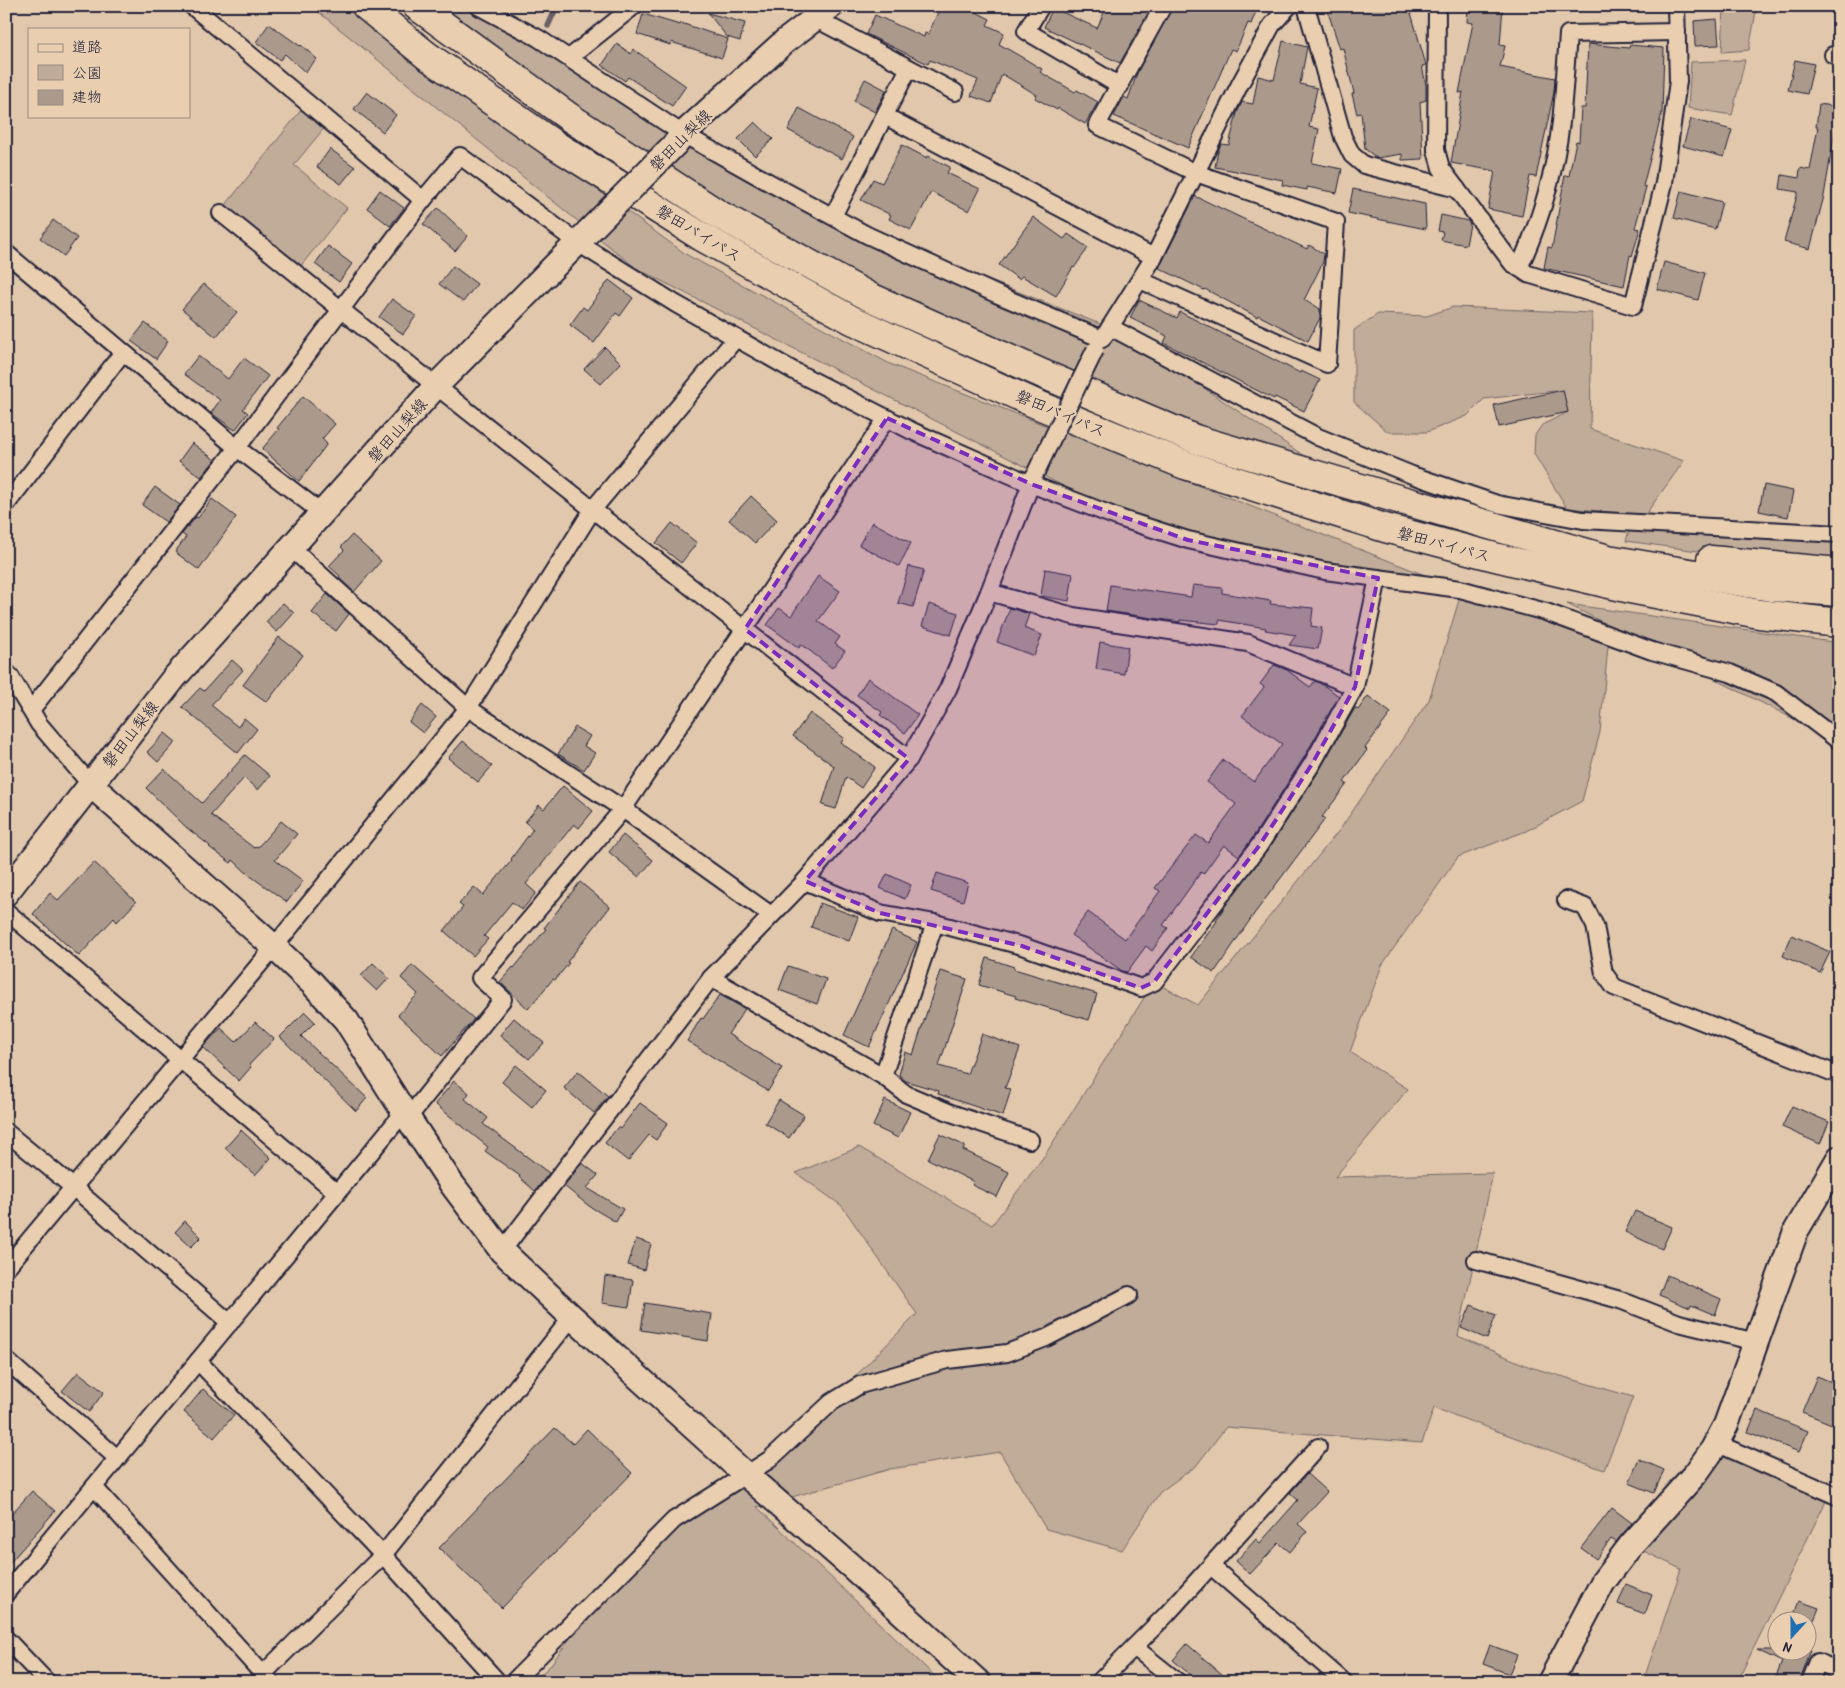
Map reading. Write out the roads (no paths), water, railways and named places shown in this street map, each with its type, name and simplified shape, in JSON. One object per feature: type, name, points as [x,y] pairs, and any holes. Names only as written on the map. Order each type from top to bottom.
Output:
[{"type":"highway","name":"磐田バイパス","points":[[366,6],[426,55],[552,143],[702,237],[852,320],[1036,404],[1185,465],[1385,528],[1495,557],[1630,589],[1759,614],[1839,623]]},
{"type":"highway","name":"磐田バイパス","points":[[417,6],[570,117],[703,204],[870,296],[1043,374],[1195,439],[1608,559],[1771,587],[1839,592]]},
{"type":"highway","points":[[1398,499],[1628,549],[1718,561],[1839,572]]},
{"type":"highway","points":[[1385,528],[1511,580],[1666,613],[1839,641]]},
{"type":"street","points":[[192,6],[423,200]]},
{"type":"street","points":[[478,6],[538,38],[569,58],[679,139],[867,234],[996,294],[1103,339],[1318,437],[1412,475],[1497,504],[1583,520],[1839,534]]},
{"type":"street","points":[[569,58],[634,6]]},
{"type":"street","points":[[1041,6],[1026,31],[1120,86]]},
{"type":"street","points":[[1140,280],[1327,364],[1336,222],[1196,173],[1097,125],[1164,6]]},
{"type":"street","points":[[502,1251],[711,978],[805,881],[909,759],[948,689],[989,592],[1033,478],[1103,339],[1154,257],[1240,84],[1272,25],[1289,6]]},
{"type":"street","points":[[1306,6],[1343,137],[1352,155],[1364,165],[1457,189]]},
{"type":"street","points":[[1437,6],[1436,150],[1441,168],[1512,263],[1528,274],[1633,306],[1664,183],[1678,81],[1676,6]]},
{"type":"street","points":[[823,12],[909,68],[955,92]]},
{"type":"street","name":"磐田山梨線","points":[[6,893],[174,678],[436,386],[679,139],[784,42],[823,12]]},
{"type":"street","points":[[1519,268],[1533,237],[1547,193],[1561,123],[1568,34],[1677,32]]},
{"type":"street","points":[[833,216],[909,68]]},
{"type":"street","points":[[884,116],[1154,257]]},
{"type":"street","points":[[31,710],[236,448],[423,200],[460,156],[583,237],[676,304],[794,371],[912,431],[1033,478],[1122,519],[1188,540],[1325,571],[1460,589],[1546,612],[1652,651],[1730,673],[1776,693],[1839,741]]},
{"type":"street","points":[[222,213],[340,310],[909,759]]},
{"type":"street","points":[[6,253],[236,448],[322,513]]},
{"type":"street","points":[[6,1268],[274,947],[468,708],[593,510],[736,338]]},
{"type":"street","points":[[6,506],[123,352]]},
{"type":"street","points":[[7,1589],[337,1193],[406,1115],[503,999],[480,978],[622,809],[887,418]]},
{"type":"street","points":[[291,548],[468,708],[622,809],[771,915]]},
{"type":"street","points":[[805,881],[880,913],[935,924],[1022,946],[1141,988],[1154,982],[1259,846],[1312,764],[1355,687],[1378,578]]},
{"type":"street","points":[[989,592],[1073,616],[1248,643],[1355,687]]},
{"type":"street","points":[[6,672],[38,724],[91,785],[274,947],[312,983],[346,1020],[451,1183],[502,1251],[572,1317],[978,1682]]},
{"type":"street","points":[[1566,900],[1585,907],[1595,926],[1604,973],[1614,987],[1839,1075]]},
{"type":"street","points":[[6,911],[337,1193]]},
{"type":"street","points":[[883,1076],[935,924]]},
{"type":"street","points":[[711,978],[883,1076],[906,1094],[951,1113],[1030,1140]]},
{"type":"street","points":[[6,1132],[230,1322]]},
{"type":"street","points":[[1550,1682],[1604,1582],[1630,1545],[1696,1473],[1726,1425],[1796,1231],[1839,1158]]},
{"type":"street","points":[[1476,1260],[1620,1300],[1679,1323],[1756,1342]]},
{"type":"street","points":[[513,1682],[674,1520],[769,1460],[832,1402],[860,1385],[947,1360],[1007,1353],[1046,1338],[1129,1295]]},
{"type":"street","points":[[94,1486],[267,1678],[383,1555],[572,1317]]},
{"type":"street","points":[[6,1360],[117,1458]]},
{"type":"street","points":[[198,1361],[383,1555],[498,1682]]},
{"type":"street","points":[[1716,1443],[1839,1497]]},
{"type":"street","points":[[1100,1682],[1167,1614],[1318,1447]]},
{"type":"street","points":[[1211,1566],[1344,1682]]},
{"type":"street","points":[[6,1639],[47,1682]]},
{"type":"street","points":[[1134,1647],[1178,1682]]},
{"type":"street","points":[[1810,1682],[1818,1662],[1839,1671]]},
{"type":"waterway","points":[[548,26],[557,6]]}]
